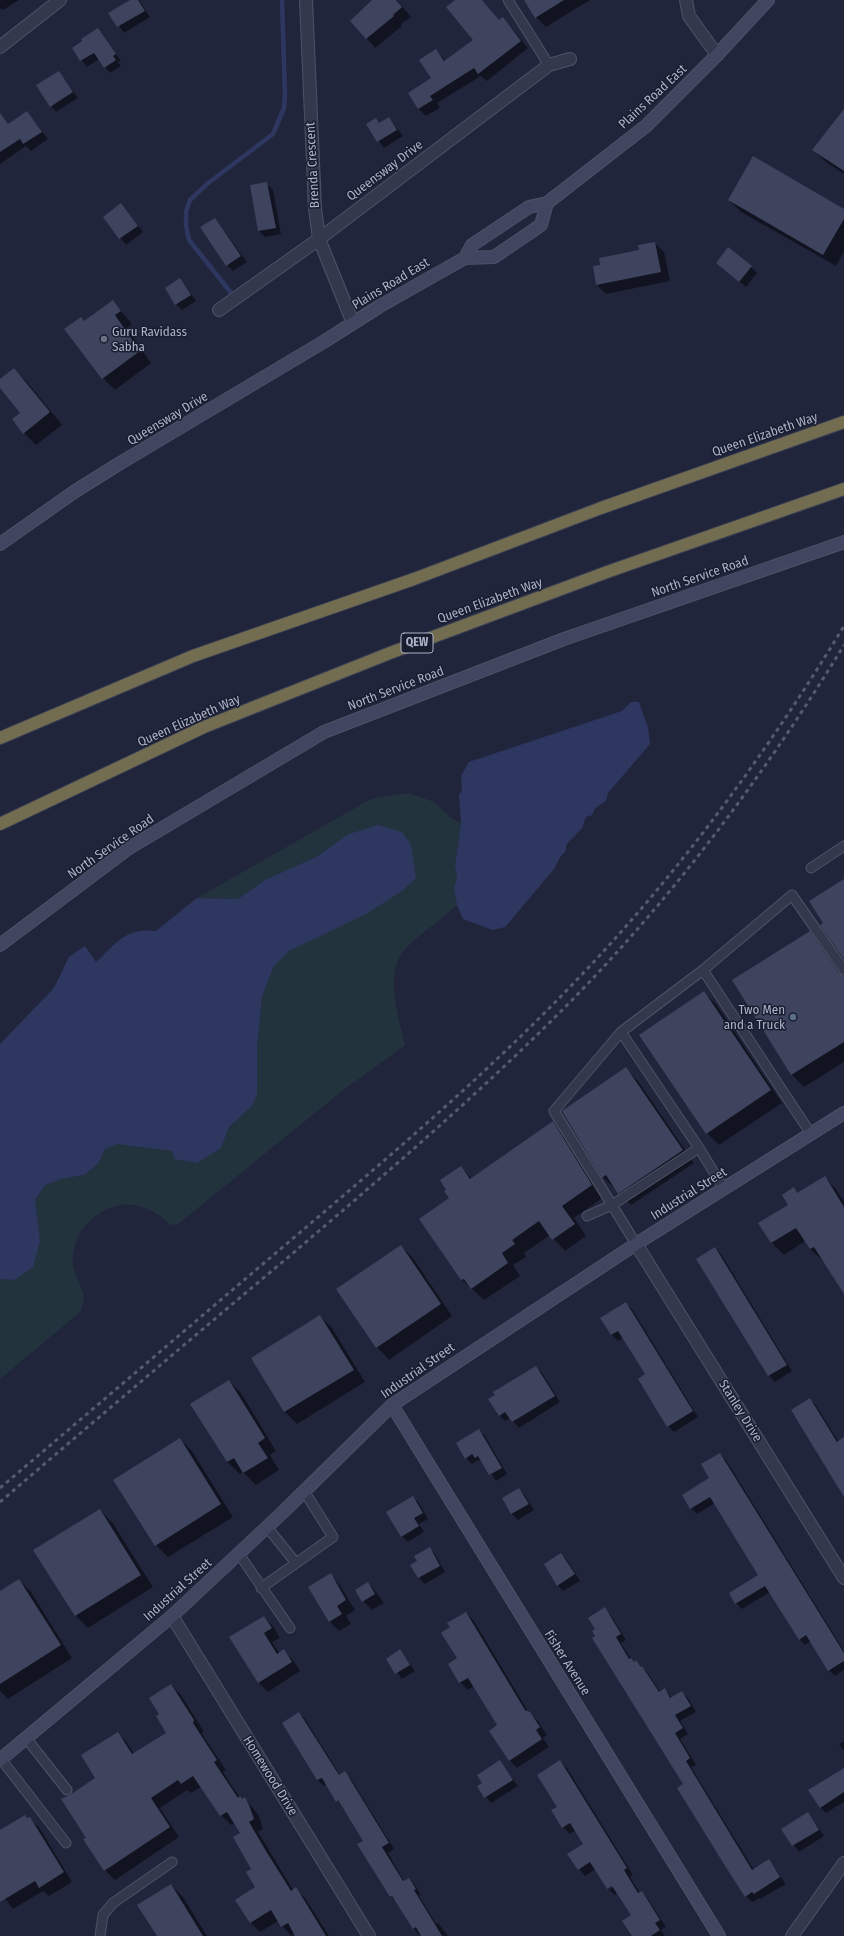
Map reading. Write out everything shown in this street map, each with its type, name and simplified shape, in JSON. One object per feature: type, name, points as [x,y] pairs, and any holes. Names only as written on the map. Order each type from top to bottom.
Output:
[{"type":"highway","name":"Queen Elizabeth Way","points":[[0,738],[193,656],[414,579],[601,508],[844,422]]},
{"type":"highway","name":"Queen Elizabeth Way","points":[[0,824],[204,727],[390,653],[592,578],[844,489]]},
{"type":"street","points":[[0,47],[60,0]]},
{"type":"street","name":"Brenda Crescent","points":[[306,0],[313,180],[319,239],[353,323]]},
{"type":"street","points":[[686,0],[689,16],[717,55]]},
{"type":"street","name":"Plains Road East","points":[[353,323],[464,258],[472,245],[529,207],[546,203],[646,126],[717,55],[768,0]]},
{"type":"street","name":"Queensway Drive","points":[[219,310],[319,239],[549,65],[570,59]]},
{"type":"street","name":"Plains Road East","points":[[464,258],[494,257],[541,225],[546,203]]},
{"type":"street","name":"Queensway Drive","points":[[0,544],[111,469],[353,323]]},
{"type":"street","name":"North Service Road","points":[[0,945],[129,848],[324,732],[564,639],[844,542]]},
{"type":"street","name":"Industrial Street","points":[[0,1760],[172,1616],[304,1492],[392,1404],[636,1244],[844,1113]]},
{"type":"street","name":"Stanley Drive","points":[[636,1244],[844,1578]]},
{"type":"street","name":"Fisher Avenue","points":[[392,1404],[719,1936]]},
{"type":"street","name":"Homewood Drive","points":[[172,1616],[369,1936]]},
{"type":"street","points":[[792,1936],[844,1863]]},
{"type":"lane","points":[[508,0],[549,65]]},
{"type":"lane","points":[[811,868],[844,846]]},
{"type":"lane","points":[[636,1244],[554,1111],[622,1032],[703,970],[792,895],[844,970]]},
{"type":"lane","points":[[703,970],[811,1134]]},
{"type":"lane","points":[[622,1032],[699,1148],[724,1189]]},
{"type":"lane","points":[[587,1216],[612,1205],[699,1148]]},
{"type":"lane","points":[[261,1588],[333,1537],[304,1492]]},
{"type":"lane","points":[[267,1527],[296,1562]]},
{"type":"lane","points":[[239,1554],[290,1628]]},
{"type":"lane","points":[[26,1738],[67,1790]]},
{"type":"lane","points":[[0,1760],[66,1843]]},
{"type":"lane","points":[[100,1936],[103,1915],[113,1903],[172,1862]]},
{"type":"shaded area","points":[[409,793],[434,802],[452,819],[461,823],[455,866],[457,875],[454,891],[457,905],[407,947],[399,957],[395,969],[394,994],[405,1045],[342,1091],[178,1224],[171,1225],[152,1211],[139,1206],[131,1205],[116,1206],[97,1214],[83,1228],[78,1236],[73,1255],[74,1269],[84,1297],[80,1312],[0,1379],[0,1279],[15,1280],[40,1241],[35,1200],[45,1185],[61,1179],[84,1175],[98,1164],[105,1149],[117,1144],[173,1151],[221,1148],[229,1127],[252,1106],[257,1095],[257,1048],[262,996],[274,966],[289,951],[317,936],[349,834],[316,857],[265,880],[238,899],[197,898],[371,799]]},
{"type":"water","points":[[631,702],[639,702],[648,728],[650,744],[608,793],[606,801],[595,808],[592,815],[586,817],[582,828],[566,845],[566,851],[560,857],[554,869],[505,927],[493,930],[463,919],[457,905],[454,890],[457,875],[455,866],[461,823],[459,795],[462,790],[461,776],[469,762],[622,711]]},
{"type":"water","points":[[378,825],[402,832],[411,845],[416,878],[402,891],[366,914],[289,951],[274,966],[262,996],[257,1048],[257,1095],[252,1106],[229,1127],[221,1148],[197,1163],[174,1159],[172,1151],[117,1144],[105,1149],[98,1164],[84,1175],[61,1179],[45,1185],[35,1200],[40,1241],[33,1267],[15,1280],[0,1279],[0,1044],[54,988],[69,957],[85,946],[96,962],[122,938],[137,931],[156,931],[197,898],[238,899],[265,880],[316,857],[349,834]]},
{"type":"building","points":[[130,0],[138,0],[145,11],[117,27],[108,13]]},
{"type":"building","points":[[372,0],[396,0],[402,7],[393,15],[394,16],[366,39],[350,21]]},
{"type":"building","points":[[455,0],[482,0],[499,20],[503,17],[521,41],[478,74],[474,68],[430,96],[433,100],[418,109],[408,93],[431,78],[419,60],[436,49],[444,61],[473,40],[446,7]]},
{"type":"building","points":[[524,0],[564,0],[535,18]]},
{"type":"building","points":[[98,28],[116,54],[113,56],[116,60],[104,68],[94,53],[80,61],[72,48],[82,41],[81,39]]},
{"type":"building","points":[[59,71],[73,92],[50,107],[36,85]]},
{"type":"building","points":[[844,109],[844,171],[812,150]]},
{"type":"building","points":[[27,111],[42,132],[23,144],[20,139],[0,152],[0,113],[8,124]]},
{"type":"building","points":[[389,117],[397,130],[377,142],[366,124],[376,118],[379,123]]},
{"type":"building","points":[[753,156],[844,209],[844,219],[823,255],[728,200]]},
{"type":"building","points":[[267,182],[276,228],[258,231],[250,185]]},
{"type":"building","points":[[121,203],[138,226],[119,239],[103,217]]},
{"type":"building","points":[[215,218],[241,256],[226,266],[200,227]]},
{"type":"building","points":[[655,242],[661,272],[596,285],[593,266],[600,265],[599,258],[639,250],[638,245]]},
{"type":"building","points":[[728,247],[752,266],[739,282],[716,263]]},
{"type":"building","points":[[180,278],[191,295],[175,305],[165,288]]},
{"type":"building","name":"Guru Ravidass Sabha","points":[[113,300],[121,311],[115,315],[140,351],[102,379],[64,329],[81,317],[84,321]]},
{"type":"building","points":[[14,368],[50,412],[23,434],[12,419],[20,413],[0,388],[0,379]]},
{"type":"building","points":[[844,879],[844,959],[820,925],[823,923],[809,901]]},
{"type":"building","points":[[810,931],[839,973],[844,976],[844,1042],[791,1075],[732,980]]},
{"type":"building","points":[[704,991],[771,1090],[706,1134],[639,1035]]},
{"type":"building","points":[[626,1067],[683,1150],[618,1194],[606,1175],[602,1178],[562,1111]]},
{"type":"building","points":[[553,1121],[592,1185],[562,1206],[575,1224],[552,1240],[539,1221],[512,1240],[515,1244],[502,1253],[508,1263],[471,1289],[464,1279],[461,1280],[419,1219],[449,1198],[444,1191],[446,1190],[440,1180],[461,1166],[470,1179]]},
{"type":"building","points":[[825,1176],[844,1207],[844,1294],[814,1247],[810,1249],[796,1228],[771,1243],[758,1223],[788,1205],[782,1195],[794,1187],[797,1193]]},
{"type":"building","points":[[401,1245],[441,1304],[376,1348],[336,1289]]},
{"type":"building","points":[[715,1247],[787,1365],[768,1376],[696,1259]]},
{"type":"building","points":[[626,1302],[693,1411],[667,1427],[638,1379],[645,1374],[618,1331],[611,1335],[600,1318]]},
{"type":"building","points":[[320,1315],[354,1370],[284,1412],[251,1358]]},
{"type":"building","points":[[536,1366],[555,1396],[512,1422],[505,1412],[499,1416],[488,1399],[495,1395],[493,1392]]},
{"type":"building","points":[[229,1380],[265,1438],[258,1443],[268,1458],[243,1473],[234,1458],[227,1462],[190,1404]]},
{"type":"building","points":[[810,1398],[837,1442],[844,1437],[844,1497],[791,1410]]},
{"type":"building","points":[[479,1429],[502,1468],[489,1475],[478,1456],[475,1458],[472,1454],[465,1459],[456,1443]]},
{"type":"building","points":[[180,1438],[221,1504],[155,1546],[113,1480]]},
{"type":"building","points":[[720,1453],[844,1653],[844,1661],[828,1671],[806,1635],[799,1640],[765,1586],[735,1604],[729,1593],[758,1575],[710,1497],[690,1509],[682,1495],[709,1478],[701,1464]]},
{"type":"building","points":[[519,1488],[529,1504],[511,1514],[502,1498]]},
{"type":"building","points":[[413,1496],[423,1513],[414,1518],[419,1526],[401,1537],[386,1512]]},
{"type":"building","points":[[100,1509],[141,1575],[75,1616],[33,1550]]},
{"type":"building","points":[[430,1547],[440,1566],[418,1578],[410,1565],[417,1561],[414,1556]]},
{"type":"building","points":[[561,1553],[575,1574],[557,1586],[544,1564]]},
{"type":"building","points":[[331,1573],[346,1600],[337,1606],[342,1614],[329,1622],[308,1587]]},
{"type":"building","points":[[19,1579],[61,1645],[0,1684],[0,1591]]},
{"type":"building","points":[[368,1582],[375,1594],[362,1602],[355,1590]]},
{"type":"building","points":[[605,1607],[621,1634],[616,1637],[629,1659],[631,1658],[634,1662],[636,1660],[641,1667],[642,1666],[659,1692],[665,1688],[670,1698],[682,1691],[691,1706],[675,1715],[683,1728],[675,1733],[690,1758],[686,1761],[752,1870],[769,1859],[780,1877],[754,1894],[752,1892],[745,1897],[722,1861],[677,1788],[683,1784],[592,1638],[595,1636],[592,1631],[595,1629],[588,1618]]},
{"type":"building","points":[[466,1612],[525,1710],[530,1712],[540,1727],[536,1730],[542,1739],[509,1761],[489,1731],[497,1725],[468,1678],[459,1683],[448,1664],[457,1658],[441,1633],[450,1627],[447,1623]]},
{"type":"building","points":[[264,1616],[272,1628],[264,1633],[277,1654],[284,1649],[292,1662],[258,1683],[229,1637]]},
{"type":"building","points":[[400,1649],[410,1665],[395,1674],[386,1659]]},
{"type":"building","points":[[171,1684],[194,1720],[193,1723],[217,1760],[214,1762],[238,1798],[240,1796],[242,1799],[245,1797],[254,1819],[249,1822],[266,1851],[291,1891],[296,1887],[326,1936],[295,1936],[288,1923],[281,1927],[271,1910],[250,1923],[235,1900],[255,1887],[246,1872],[251,1869],[233,1837],[240,1833],[227,1812],[220,1816],[193,1776],[181,1784],[178,1780],[151,1798],[170,1827],[104,1871],[83,1839],[86,1838],[61,1799],[70,1795],[95,1778],[81,1755],[118,1732],[132,1754],[166,1733],[156,1716],[159,1714],[149,1698]]},
{"type":"building","points":[[299,1712],[339,1775],[345,1771],[389,1843],[382,1847],[403,1881],[409,1878],[416,1889],[414,1890],[442,1936],[421,1936],[416,1927],[413,1929],[392,1896],[390,1897],[357,1844],[363,1841],[338,1800],[336,1802],[322,1778],[317,1780],[282,1723]]},
{"type":"building","points":[[500,1760],[513,1780],[484,1798],[477,1786],[482,1783],[477,1775]]},
{"type":"building","points":[[560,1760],[627,1868],[624,1870],[638,1893],[642,1891],[660,1920],[655,1923],[660,1930],[651,1936],[632,1936],[622,1921],[631,1915],[612,1886],[607,1889],[590,1862],[578,1870],[567,1854],[583,1844],[570,1823],[562,1828],[551,1810],[557,1807],[537,1775]]},
{"type":"building","points":[[844,1768],[844,1792],[820,1808],[808,1790]]},
{"type":"building","points":[[808,1812],[819,1830],[792,1846],[781,1829]]},
{"type":"building","points":[[25,1815],[27,1818],[30,1817],[64,1872],[39,1888],[35,1881],[0,1902],[0,1830]]},
{"type":"building","points":[[171,1884],[203,1936],[157,1936],[137,1905]]},
{"type":"waterway","points":[[232,294],[189,240],[186,225],[186,212],[190,200],[207,184],[273,134],[284,108],[285,95],[282,0]]},
{"type":"railway","points":[[0,1488],[401,1146],[536,1022],[645,905],[681,861],[750,769],[814,674],[844,626]]},
{"type":"railway","points":[[0,1502],[401,1160],[507,1064],[575,997],[650,915],[719,828],[784,738],[844,645]]},
{"type":"place","name":"Guru Ravidass Sabha","points":[[104,339]]},
{"type":"place","name":"Two Men and a Truck","points":[[793,1017]]}]
